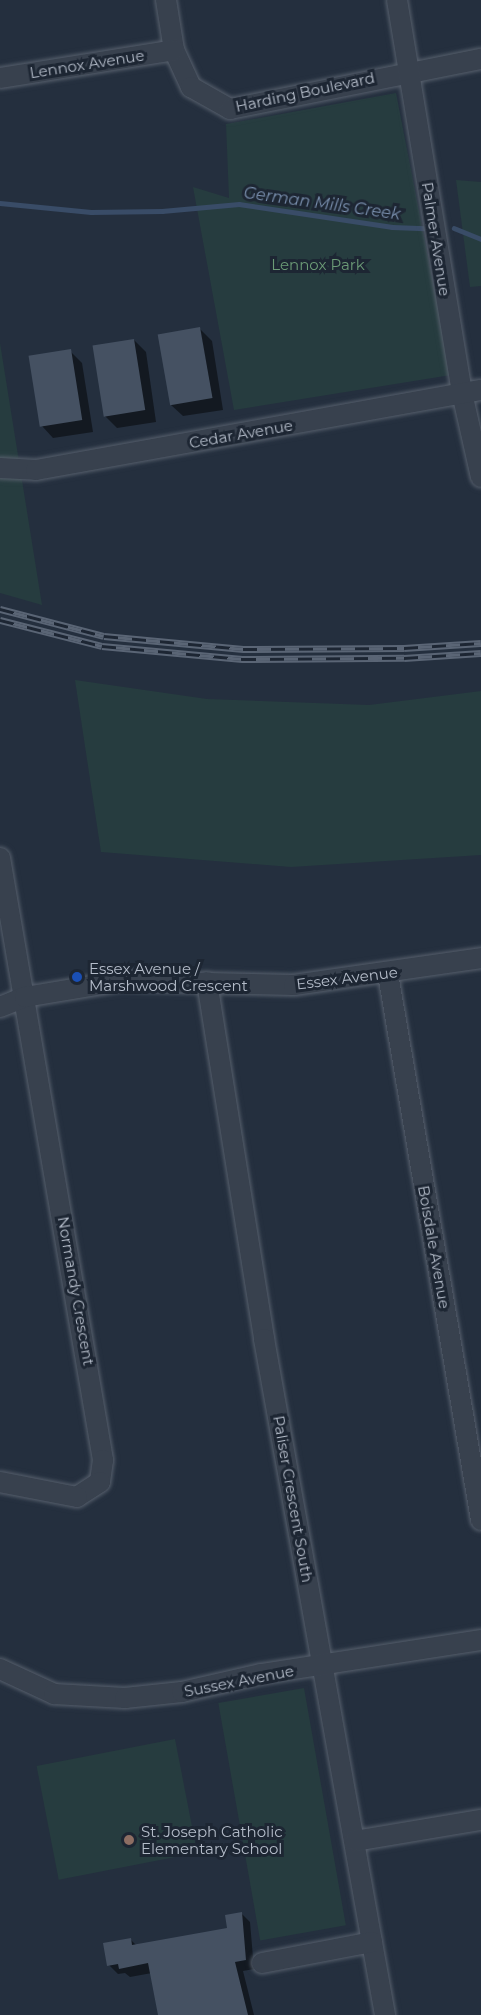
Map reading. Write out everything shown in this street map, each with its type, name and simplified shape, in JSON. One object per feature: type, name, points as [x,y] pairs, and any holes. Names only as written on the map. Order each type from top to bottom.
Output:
[{"type":"street","name":"Harding Boulevard","points":[[166,0],[174,50],[191,87],[230,109],[409,70]]},
{"type":"street","name":"Palmer Avenue","points":[[397,0],[471,392],[481,477]]},
{"type":"street","name":"Lennox Avenue","points":[[0,78],[174,50]]},
{"type":"street","points":[[409,70],[481,59]]},
{"type":"street","name":"Cedar Avenue","points":[[0,468],[36,470],[471,392]]},
{"type":"street","name":"Normandy Crescent","points":[[0,858],[103,1460],[100,1482],[77,1497],[0,1482]]},
{"type":"street","name":"Essex Avenue","points":[[0,1007],[25,997],[121,981],[294,986],[388,974],[481,958]]},
{"type":"street","name":"Boisdale Avenue","points":[[388,974],[481,1520]]},
{"type":"street","name":"Paliser Crescent South","points":[[207,982],[264,1339],[385,2015]]},
{"type":"street","name":"Sussex Avenue","points":[[0,1669],[54,1694],[125,1698],[182,1692],[323,1665],[481,1640]]},
{"type":"street","points":[[355,1841],[481,1820]]},
{"type":"street","points":[[262,1964],[372,1942]]},
{"type":"green space","name":"Lennox Park","points":[[396,93],[451,375],[234,410],[193,187],[229,198],[226,124]]},
{"type":"green space","points":[[456,180],[481,182],[481,286],[470,287]]},
{"type":"green space","points":[[0,343],[42,605],[0,593]]},
{"type":"green space","points":[[75,680],[207,699],[369,705],[481,691],[481,855],[291,867],[101,852]]},
{"type":"green space","points":[[304,1688],[346,1925],[260,1940],[218,1703]]},
{"type":"green space","points":[[175,1739],[197,1853],[59,1880],[37,1766]]},
{"type":"building","points":[[200,327],[213,398],[170,405],[158,334]]},
{"type":"building","points":[[134,339],[145,410],[104,417],[93,346]]},
{"type":"building","points":[[71,349],[82,420],[40,427],[29,356]]},
{"type":"building","points":[[242,1912],[246,1960],[235,1962],[248,2015],[158,2015],[148,1963],[119,1969],[118,1964],[107,1966],[103,1943],[131,1938],[132,1945],[227,1928],[225,1915]]},
{"type":"waterway","name":"German Mills Creek","points":[[0,203],[91,212],[162,211],[239,204],[392,227],[425,228]]},
{"type":"waterway","name":"German Mills Creek","points":[[454,228],[481,239]]},
{"type":"railway","points":[[0,609],[104,636],[243,649],[404,648],[481,643]]},
{"type":"railway","points":[[0,620],[102,646],[242,659],[404,658],[481,653]]},
{"type":"place","name":"Essex Avenue / Marshwood Crescent","points":[[77,977]]},
{"type":"place","name":"St. Joseph Catholic Elementary School","points":[[129,1840]]}]
